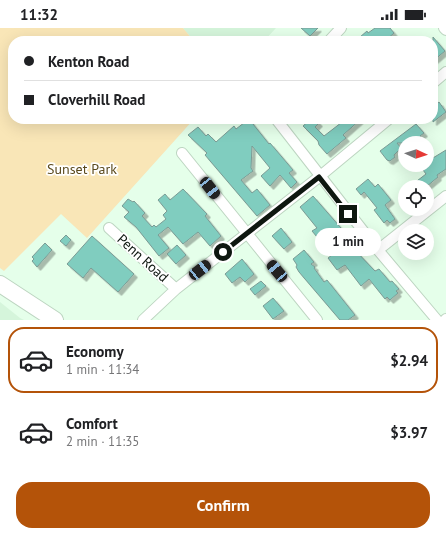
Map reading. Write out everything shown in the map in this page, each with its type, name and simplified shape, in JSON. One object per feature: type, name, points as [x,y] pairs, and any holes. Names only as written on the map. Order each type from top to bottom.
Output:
[{"type":"main road","points":[[0,284],[55,320]]},
{"type":"street","points":[[334,36],[341,28]]},
{"type":"street","points":[[438,79],[446,72]]},
{"type":"street","points":[[280,124],[319,177],[437,320]]},
{"type":"street","points":[[143,320],[176,289],[319,177],[383,124]]},
{"type":"street","points":[[182,153],[317,320]]},
{"type":"street","points":[[378,250],[446,196]]},
{"type":"street","name":"Penn Road","points":[[109,228],[176,289]]},
{"type":"shaded area","points":[[183,28],[276,28],[269,36],[190,36]]},
{"type":"shaded area","points":[[0,302],[20,318],[24,320],[0,320]]},
{"type":"green space","name":"Sunset Park","points":[[0,28],[183,28],[190,36],[8,36],[8,124],[190,124],[87,238],[61,214],[4,271],[0,268]]},
{"type":"building","points":[[301,28],[318,28],[310,36]]},
{"type":"building","points":[[375,28],[390,28],[394,33],[391,36],[361,36],[367,31],[368,33]]},
{"type":"building","points":[[438,43],[445,51],[438,57]]},
{"type":"building","points":[[439,102],[446,112],[438,118]]},
{"type":"building","points":[[242,124],[253,124],[293,170],[289,173],[297,182],[291,188],[280,175],[270,186],[261,176],[270,168],[252,146],[251,168],[253,171],[241,180],[252,193],[257,189],[270,205],[257,216],[205,155],[207,153],[188,135],[198,127],[206,136],[208,134],[216,142],[234,126],[236,129]]},
{"type":"building","points":[[305,124],[318,124],[315,127],[324,136],[340,124],[355,124],[343,135],[346,138],[327,154],[319,145],[318,141],[303,126]]},
{"type":"building","points":[[416,124],[424,133],[420,136],[400,136]]},
{"type":"building","points":[[398,138],[398,151],[394,155],[395,157],[390,161],[387,160],[380,151]]},
{"type":"building","points":[[446,150],[446,169],[437,175],[438,177],[434,180],[418,180],[426,174],[424,172],[434,172],[434,157]]},
{"type":"building","points":[[368,179],[375,187],[378,184],[391,200],[385,205],[395,219],[390,223],[387,220],[384,223],[374,210],[377,208],[364,192],[361,195],[356,189]]},
{"type":"building","points":[[183,189],[207,214],[205,216],[221,236],[210,246],[198,232],[183,244],[168,227],[158,235],[169,248],[159,256],[136,227],[124,217],[129,212],[122,206],[128,199],[133,202],[134,201],[145,213],[142,216],[152,227],[154,225],[156,227],[166,219],[163,215],[167,211],[158,200],[165,194],[170,200]]},
{"type":"building","points":[[313,196],[341,228],[336,232],[349,251],[353,248],[375,271],[379,269],[390,282],[392,281],[399,289],[396,291],[398,293],[390,300],[387,297],[385,299],[369,279],[361,286],[345,265],[337,270],[328,258],[332,255],[312,231],[317,228],[300,207]]},
{"type":"building","points":[[281,228],[292,242],[284,249],[272,236]]},
{"type":"building","points":[[66,235],[71,240],[66,246],[60,241]]},
{"type":"building","points":[[92,236],[134,274],[118,292],[91,268],[83,278],[67,264]]},
{"type":"building","points":[[45,243],[52,250],[37,267],[32,261],[34,259],[32,257]]},
{"type":"building","points":[[177,245],[186,255],[176,264],[167,254]]},
{"type":"building","points":[[304,250],[314,262],[311,264],[315,267],[314,268],[324,282],[327,280],[355,315],[348,320],[340,320],[299,272],[293,259]]},
{"type":"building","points":[[242,259],[254,274],[245,282],[240,277],[232,283],[225,274]]},
{"type":"building","points":[[261,281],[266,286],[255,295],[250,289]]},
{"type":"building","points":[[273,298],[284,311],[273,319],[263,306]]},
{"type":"route","points":[[223,252],[319,177],[348,214]]}]
